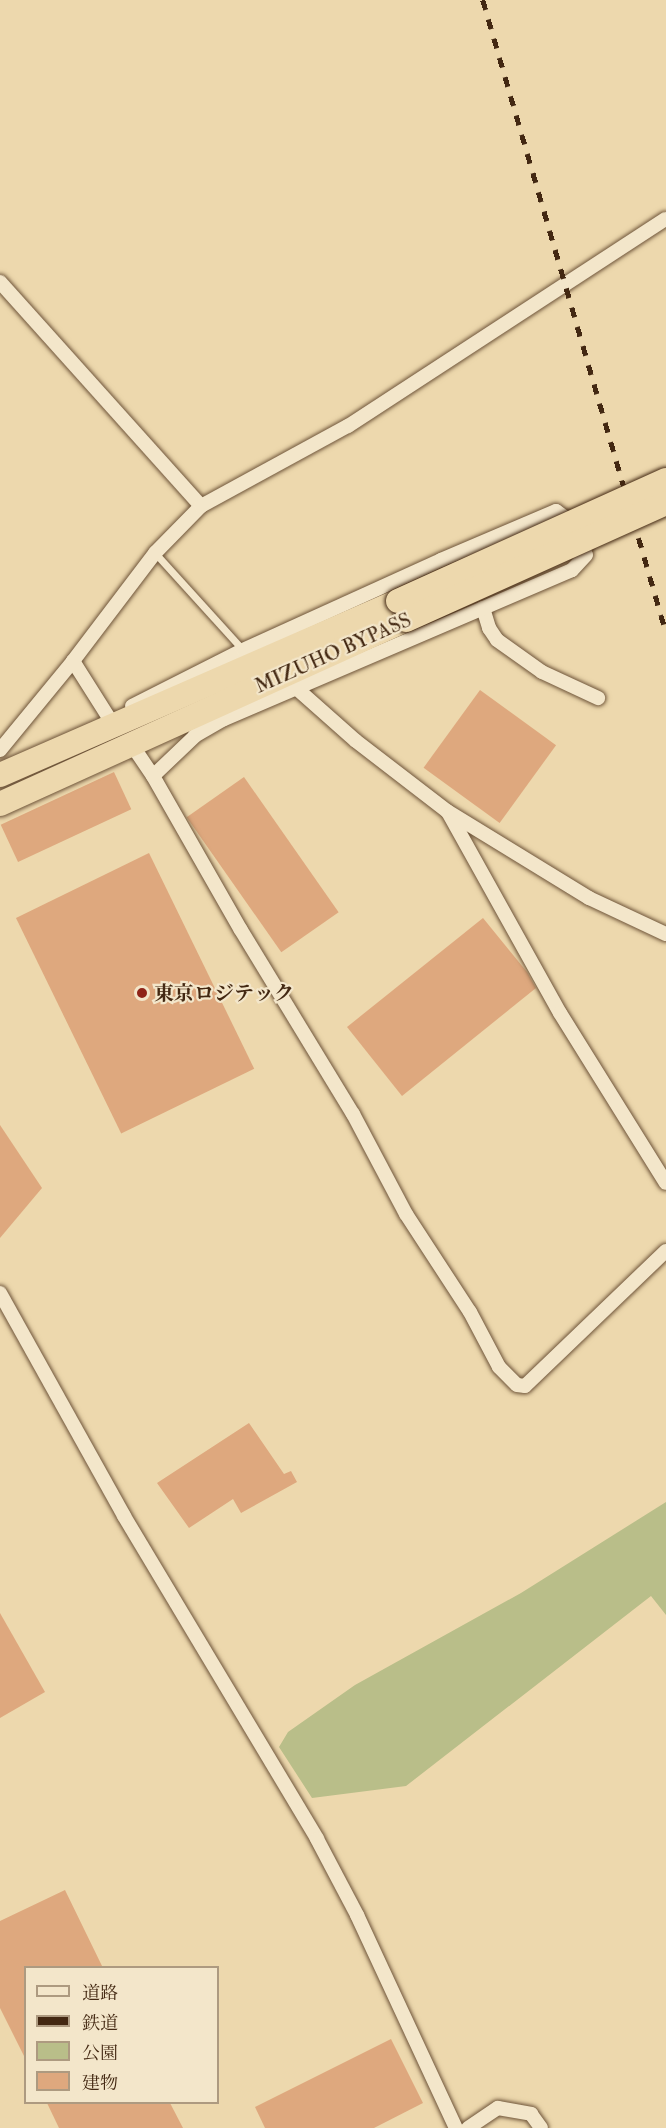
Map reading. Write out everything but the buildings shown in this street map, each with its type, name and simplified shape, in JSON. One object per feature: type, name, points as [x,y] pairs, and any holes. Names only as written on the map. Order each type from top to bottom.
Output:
[{"type":"highway","name":"MIZUHO BYPASS","points":[[0,804],[132,745],[666,480]]},
{"type":"highway","name":"MIZUHO BYPASS","points":[[0,775],[101,725],[402,610],[666,503]]},
{"type":"street","points":[[0,750],[73,662],[155,553],[201,506],[348,426],[666,219]]},
{"type":"street","points":[[0,282],[201,506]]},
{"type":"street","points":[[73,662],[101,725],[243,650],[441,560],[556,511],[576,526],[586,555],[572,570],[224,719],[195,736],[153,776]]},
{"type":"street","points":[[483,608],[489,628],[497,640],[542,672],[598,698]]},
{"type":"street","points":[[295,687],[356,741],[447,811],[589,898],[666,934]]},
{"type":"street","points":[[132,745],[153,776],[241,930],[353,1114],[406,1214],[470,1312],[499,1367],[517,1385],[525,1386],[666,1251]]},
{"type":"street","points":[[447,811],[560,1013],[666,1183]]},
{"type":"street","points":[[0,1293],[124,1516],[317,1839],[357,1915],[456,2128]]},
{"type":"street","points":[[468,2128],[498,2108],[531,2114],[540,2128]]},
{"type":"lane","points":[[155,553],[243,650]]},
{"type":"green space","points":[[666,1502],[666,1615],[651,1596],[406,1786],[312,1798],[279,1747],[288,1732],[355,1685],[521,1593]]},
{"type":"railway","points":[[483,0],[666,632]]},
{"type":"place","name":"東京ロジテック","points":[[142,993]]}]
